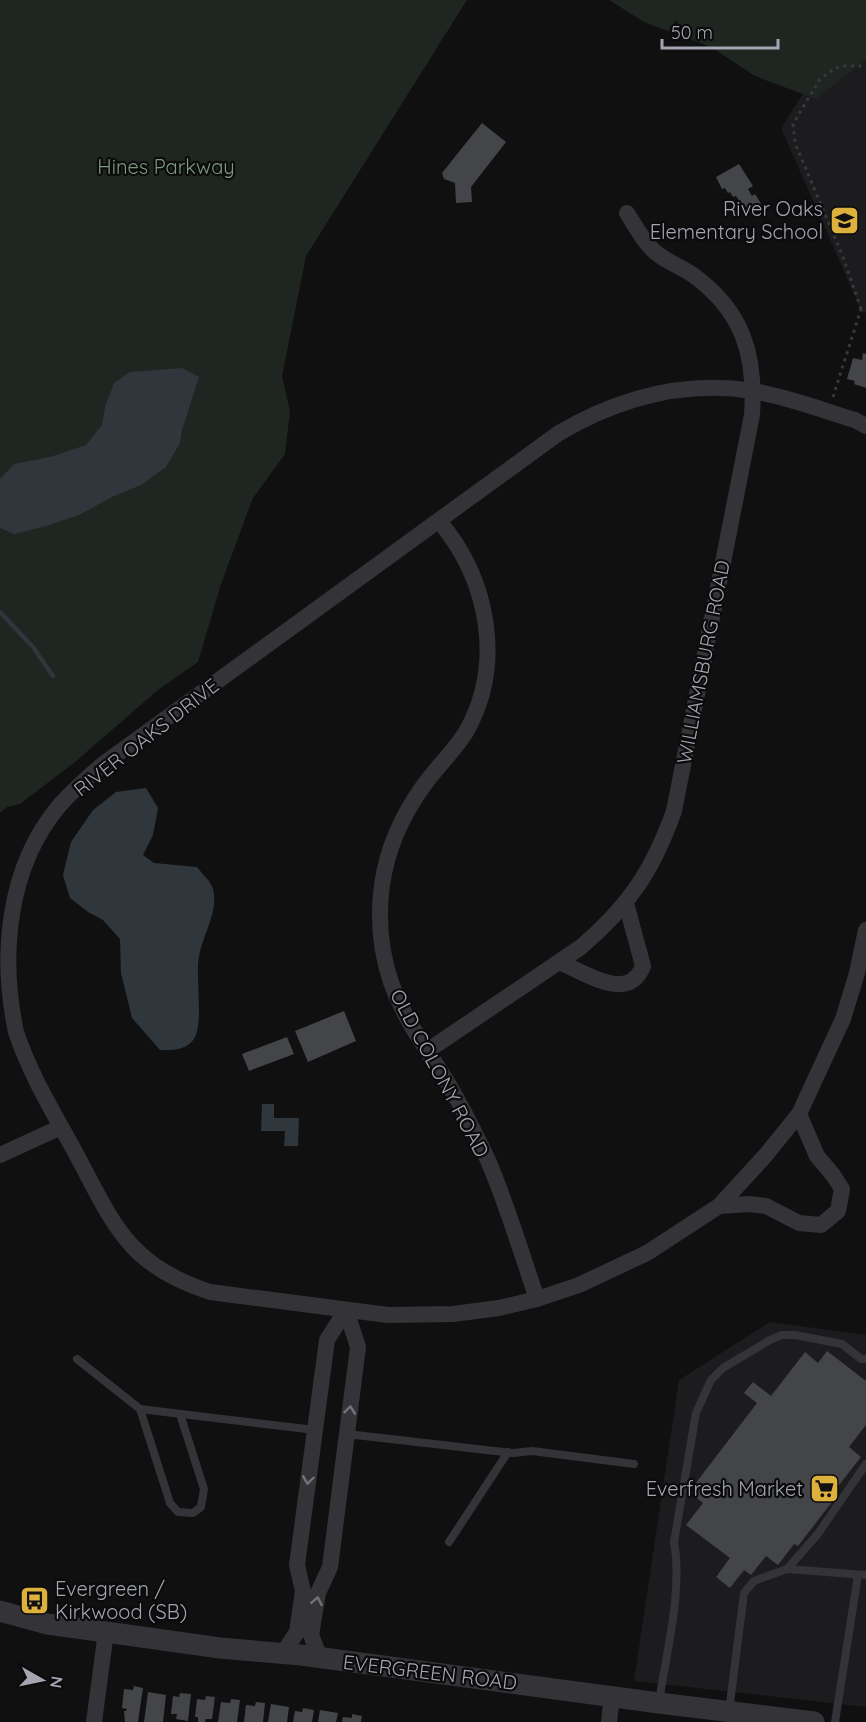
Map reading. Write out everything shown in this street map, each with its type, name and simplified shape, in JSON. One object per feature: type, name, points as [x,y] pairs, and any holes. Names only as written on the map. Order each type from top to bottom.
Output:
[{"type":"street","name":"WILLIAMSBURG ROAD","points":[[427,1051],[559,962],[602,929],[626,903],[646,875],[662,844],[674,811],[752,415],[753,392],[749,353],[732,316],[706,285],[651,248],[627,213]]},
{"type":"street","name":"RIVER OAKS DRIVE","points":[[866,426],[855,420],[753,392],[714,388],[678,390],[645,396],[603,410],[559,433],[102,765],[76,787],[47,822],[25,861],[10,904],[2,945],[5,981],[16,1031],[29,1067],[116,1227],[136,1252],[157,1269],[184,1284],[210,1292],[397,1315],[453,1314],[499,1308],[537,1299],[579,1285],[623,1266],[670,1239],[719,1206],[765,1156],[799,1114],[843,1019],[858,973],[866,930]]},
{"type":"street","name":"OLD COLONY ROAD","points":[[439,521],[460,549],[476,580],[485,614],[488,649],[484,684],[473,716],[456,746],[424,785],[406,813],[391,848],[382,884],[380,928],[387,970],[404,1012],[460,1105],[487,1159],[509,1214],[537,1299]]},
{"type":"street","points":[[559,962],[620,986],[631,983],[639,976],[643,966],[626,903]]},
{"type":"street","points":[[719,1206],[748,1204],[766,1206],[799,1223],[821,1225],[838,1211],[842,1190],[817,1156],[799,1114]]},
{"type":"street","points":[[0,1155],[61,1127]]},
{"type":"street","points":[[282,1653],[297,1632],[303,1591],[297,1565],[327,1340],[346,1310]]},
{"type":"street","points":[[320,1658],[311,1635],[318,1593],[330,1567],[358,1347],[346,1310]]},
{"type":"street","name":"EVERGREEN ROAD","points":[[0,1611],[47,1624],[220,1648],[282,1653],[814,1722]]},
{"type":"street","name":"EVERGREEN ROAD","points":[[0,1625],[47,1624]]},
{"type":"street","points":[[94,1722],[106,1632]]},
{"type":"street","points":[[609,1722],[612,1696]]},
{"type":"lane","points":[[659,1703],[674,1600],[677,1560],[674,1542],[696,1413],[711,1380],[723,1368],[782,1335],[795,1335],[842,1344],[861,1359],[866,1359]]},
{"type":"lane","points":[[77,1359],[140,1409],[315,1430]]},
{"type":"lane","points":[[140,1409],[170,1503],[178,1512],[193,1513],[201,1507],[204,1489],[180,1414]]},
{"type":"lane","points":[[347,1434],[508,1452],[532,1451],[634,1464]]},
{"type":"lane","points":[[449,1542],[508,1452]]},
{"type":"lane","points":[[787,1569],[817,1535],[866,1464]]},
{"type":"lane","points":[[729,1711],[744,1593],[754,1581],[787,1569],[862,1575],[835,1722]]},
{"type":"path","points":[[828,412],[861,309],[843,257],[795,143],[793,124],[820,79],[828,72],[844,66],[866,66]]},
{"type":"path","points":[[861,309],[866,311]]},
{"type":"shaded area","name":"River Oaks Elementary School","points":[[848,22],[866,23],[866,313],[862,312],[781,128]]},
{"type":"shaded area","points":[[182,368],[199,377],[180,443],[166,467],[141,485],[112,497],[79,515],[14,534],[0,528],[0,479],[14,464],[50,457],[86,445],[102,425],[105,407],[114,383],[130,372]]},
{"type":"shaded area","points":[[146,788],[158,808],[153,835],[143,855],[154,863],[197,867],[210,883],[214,897],[212,914],[199,956],[197,1032],[190,1043],[174,1050],[160,1050],[132,1018],[121,973],[120,939],[103,920],[70,898],[63,875],[71,842],[93,810],[116,792]]},
{"type":"shaded area","points":[[262,1104],[274,1104],[274,1118],[299,1118],[298,1146],[284,1146],[285,1131],[261,1131]]},
{"type":"shaded area","points":[[770,1322],[866,1335],[866,1707],[634,1681],[679,1380]]},
{"type":"green space","name":"Hines Parkway","points":[[0,0],[467,0],[306,256],[282,376],[290,411],[285,454],[253,498],[221,584],[198,662],[158,690],[75,762],[20,804],[7,807],[0,813]]},
{"type":"green space","points":[[609,0],[866,0],[866,59],[816,99],[755,76],[711,47],[644,22]]},
{"type":"building","points":[[482,123],[506,142],[471,187],[472,202],[456,203],[455,183],[444,179],[442,173]]},
{"type":"building","points":[[739,164],[753,186],[748,189],[752,196],[755,194],[763,207],[748,215],[736,196],[733,197],[725,188],[722,189],[716,177]]},
{"type":"building","points":[[863,353],[866,354],[866,388],[847,379],[853,358],[862,360]]},
{"type":"building","points":[[344,1011],[356,1041],[308,1062],[295,1031]]},
{"type":"building","points":[[287,1037],[294,1054],[249,1071],[242,1054]]},
{"type":"building","points":[[827,1351],[866,1381],[866,1425],[849,1447],[861,1457],[828,1499],[832,1502],[798,1546],[794,1544],[778,1565],[766,1556],[751,1575],[744,1570],[730,1588],[716,1577],[730,1558],[686,1525],[703,1503],[694,1496],[700,1488],[695,1484],[757,1403],[744,1393],[753,1382],[771,1396],[805,1352],[818,1363]]},
{"type":"building","points":[[134,1686],[143,1688],[138,1722],[125,1722],[124,1711],[127,1709],[122,1708],[124,1689],[133,1690]]},
{"type":"building","points":[[148,1692],[166,1695],[163,1722],[144,1722]]},
{"type":"building","points":[[180,1693],[191,1694],[188,1721],[176,1719],[177,1714],[171,1714],[173,1696],[179,1697]]},
{"type":"building","points":[[206,1696],[215,1697],[212,1719],[198,1722],[198,1717],[195,1717],[197,1699],[205,1700]]},
{"type":"building","points":[[231,1699],[240,1700],[237,1722],[218,1722],[221,1702],[230,1703]]},
{"type":"building","points":[[256,1702],[265,1703],[263,1722],[244,1722],[246,1705],[255,1706]]},
{"type":"building","points":[[271,1704],[289,1707],[287,1722],[268,1722]]},
{"type":"building","points":[[303,1708],[314,1710],[312,1722],[293,1722],[295,1711],[302,1712]]},
{"type":"building","points":[[320,1710],[338,1713],[336,1722],[318,1722]]},
{"type":"building","points":[[352,1714],[362,1716],[361,1722],[342,1722],[343,1717],[352,1718]]},
{"type":"waterway","points":[[0,612],[33,647],[53,676]]},
{"type":"place","name":"River Oaks Elementary School","points":[[844,220]]},
{"type":"place","name":"Everfresh Market","points":[[824,1488]]},
{"type":"place","name":"Evergreen / Kirkwood (SB)","points":[[34,1600]]}]
